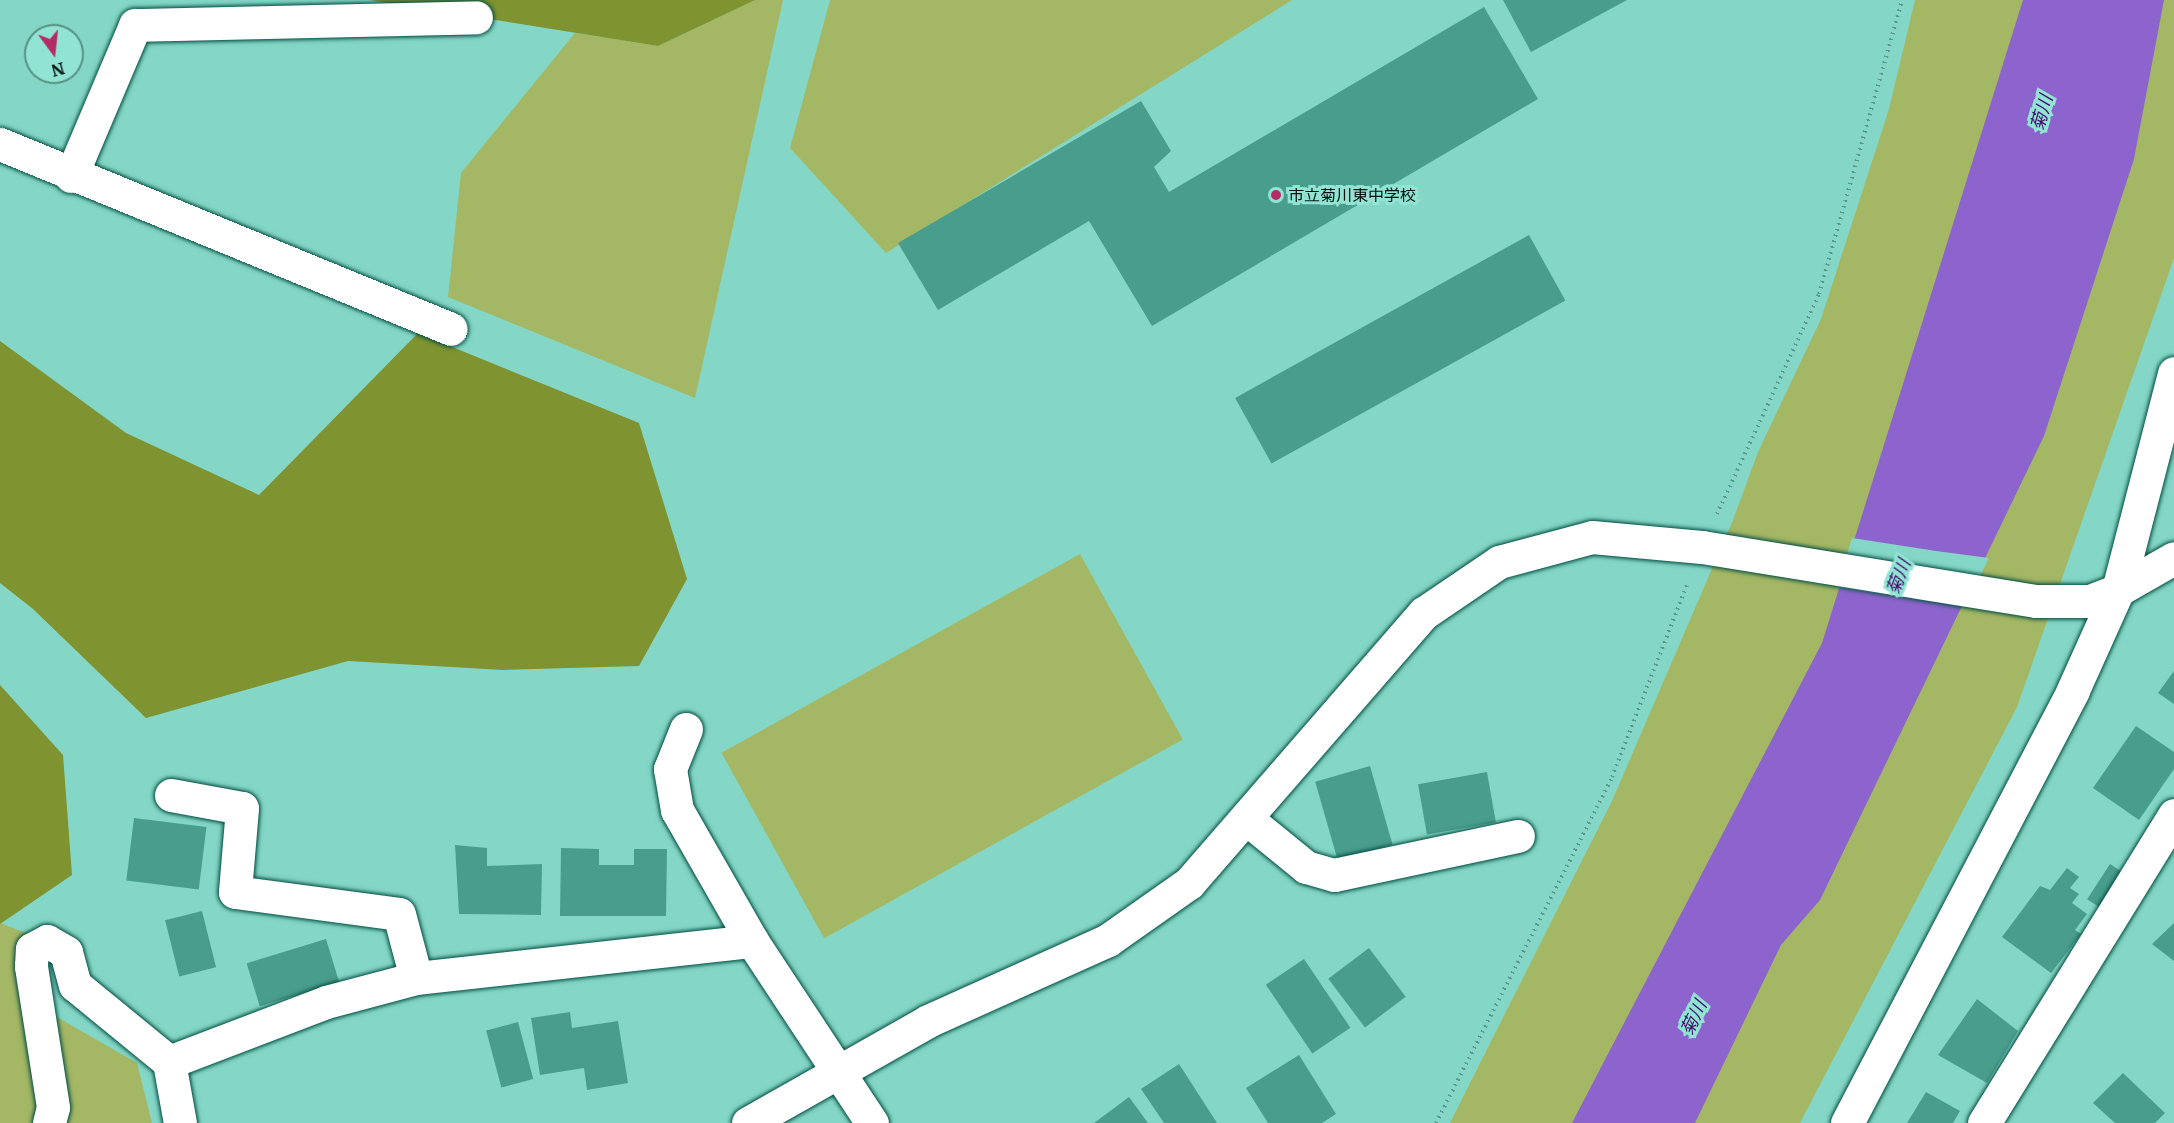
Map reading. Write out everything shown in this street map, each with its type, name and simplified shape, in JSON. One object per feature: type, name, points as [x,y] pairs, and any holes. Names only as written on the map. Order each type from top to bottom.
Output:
[{"type":"street","points":[[71,176],[135,25],[476,17]]},
{"type":"street","points":[[0,144],[71,176],[451,329]]},
{"type":"street","points":[[1847,1123],[2073,690],[2174,373]]},
{"type":"street","points":[[748,1123],[928,1021],[1108,940],[1189,883],[1424,613],[1499,562],[1592,537],[1711,549],[2036,601],[2104,596],[2174,558]]},
{"type":"street","points":[[686,729],[670,769],[677,810],[752,941],[872,1123]]},
{"type":"street","points":[[171,795],[242,808],[235,892],[399,914],[416,978]]},
{"type":"street","points":[[1984,1123],[2174,815]]},
{"type":"street","points":[[1247,819],[1306,867],[1334,874],[1518,836]]},
{"type":"street","points":[[49,1123],[53,1107],[32,949],[47,941],[66,952],[75,985],[169,1062],[180,1123]]},
{"type":"street","points":[[169,1062],[326,1002],[416,978],[752,941]]},
{"type":"path","points":[[1436,1123],[1612,777],[1819,294],[1902,0]]},
{"type":"green space","points":[[370,0],[755,0],[658,46]]},
{"type":"green space","points":[[755,0],[783,0],[695,398],[448,297],[461,173],[575,33],[658,46]]},
{"type":"green space","points":[[830,0],[1292,0],[886,253],[790,148]]},
{"type":"green space","points":[[1915,0],[2174,0],[2174,258],[2017,707],[1800,1123],[1450,1123],[1612,801],[1733,520],[1758,452],[1821,319],[1889,109]]},
{"type":"green space","points":[[418,333],[639,423],[687,579],[639,666],[503,670],[348,661],[146,718],[33,609],[0,583],[0,341],[126,433],[259,495]]},
{"type":"green space","points":[[1080,554],[1183,739],[824,938],[721,753]]},
{"type":"green space","points":[[0,685],[63,755],[72,875],[0,924]]},
{"type":"green space","points":[[0,923],[47,941],[50,1013],[137,1063],[152,1123],[0,1123]]},
{"type":"water","name":"菊川","points":[[2023,0],[2164,0],[2134,159],[2044,436],[1820,900],[1781,945],[1695,1123],[1572,1123],[1822,643]]},
{"type":"pier","points":[[1852,538],[1989,558],[1965,607],[1837,587]]},
{"type":"building","points":[[1503,0],[1627,0],[1531,52]]},
{"type":"building","points":[[1484,7],[1538,99],[1152,326],[1089,221],[938,310],[898,243],[1141,101],[1171,151],[1154,167],[1169,192]]},
{"type":"building","points":[[1529,235],[1565,301],[1271,463],[1235,398]]},
{"type":"building","points":[[2174,671],[2174,704],[2158,693]]},
{"type":"building","points":[[2136,726],[2174,752],[2174,769],[2139,820],[2093,788]]},
{"type":"building","points":[[1370,766],[1393,845],[1338,861],[1315,782]]},
{"type":"building","points":[[1487,772],[1496,822],[1427,834],[1418,784]]},
{"type":"building","points":[[134,818],[206,827],[199,889],[126,881]]},
{"type":"building","points":[[455,845],[487,848],[487,866],[542,864],[541,915],[459,914]]},
{"type":"building","points":[[561,848],[599,849],[599,865],[634,865],[634,849],[667,849],[666,916],[560,916]]},
{"type":"building","points":[[2110,864],[2124,873],[2101,908],[2087,899]]},
{"type":"building","points":[[2067,868],[2079,877],[2070,888],[2079,894],[2072,903],[2087,914],[2075,930],[2081,934],[2051,973],[2002,937],[2040,886],[2050,890]]},
{"type":"building","points":[[202,911],[216,967],[179,976],[165,920]]},
{"type":"building","points":[[2174,923],[2174,961],[2152,944]]},
{"type":"building","points":[[326,939],[339,982],[260,1006],[247,963]]},
{"type":"building","points":[[1369,948],[1406,997],[1365,1027],[1328,979]]},
{"type":"building","points":[[1304,959],[1350,1028],[1312,1054],[1266,985]]},
{"type":"building","points":[[1977,999],[2018,1031],[1987,1083],[1938,1055]]},
{"type":"building","points":[[570,1012],[572,1028],[618,1021],[628,1083],[587,1090],[584,1068],[540,1075],[531,1018]]},
{"type":"building","points":[[518,1022],[533,1079],[501,1088],[486,1031]]},
{"type":"building","points":[[1299,1055],[1336,1114],[1322,1123],[1268,1123],[1246,1088]]},
{"type":"building","points":[[1179,1064],[1217,1123],[1164,1123],[1141,1089]]},
{"type":"building","points":[[2123,1073],[2165,1113],[2155,1123],[2115,1123],[2093,1103]]},
{"type":"building","points":[[1926,1092],[1960,1111],[1953,1123],[1907,1123]]},
{"type":"building","points":[[1129,1097],[1148,1123],[1094,1123]]},
{"type":"place","name":"市立菊川東中学校","points":[[1276,195]]}]
